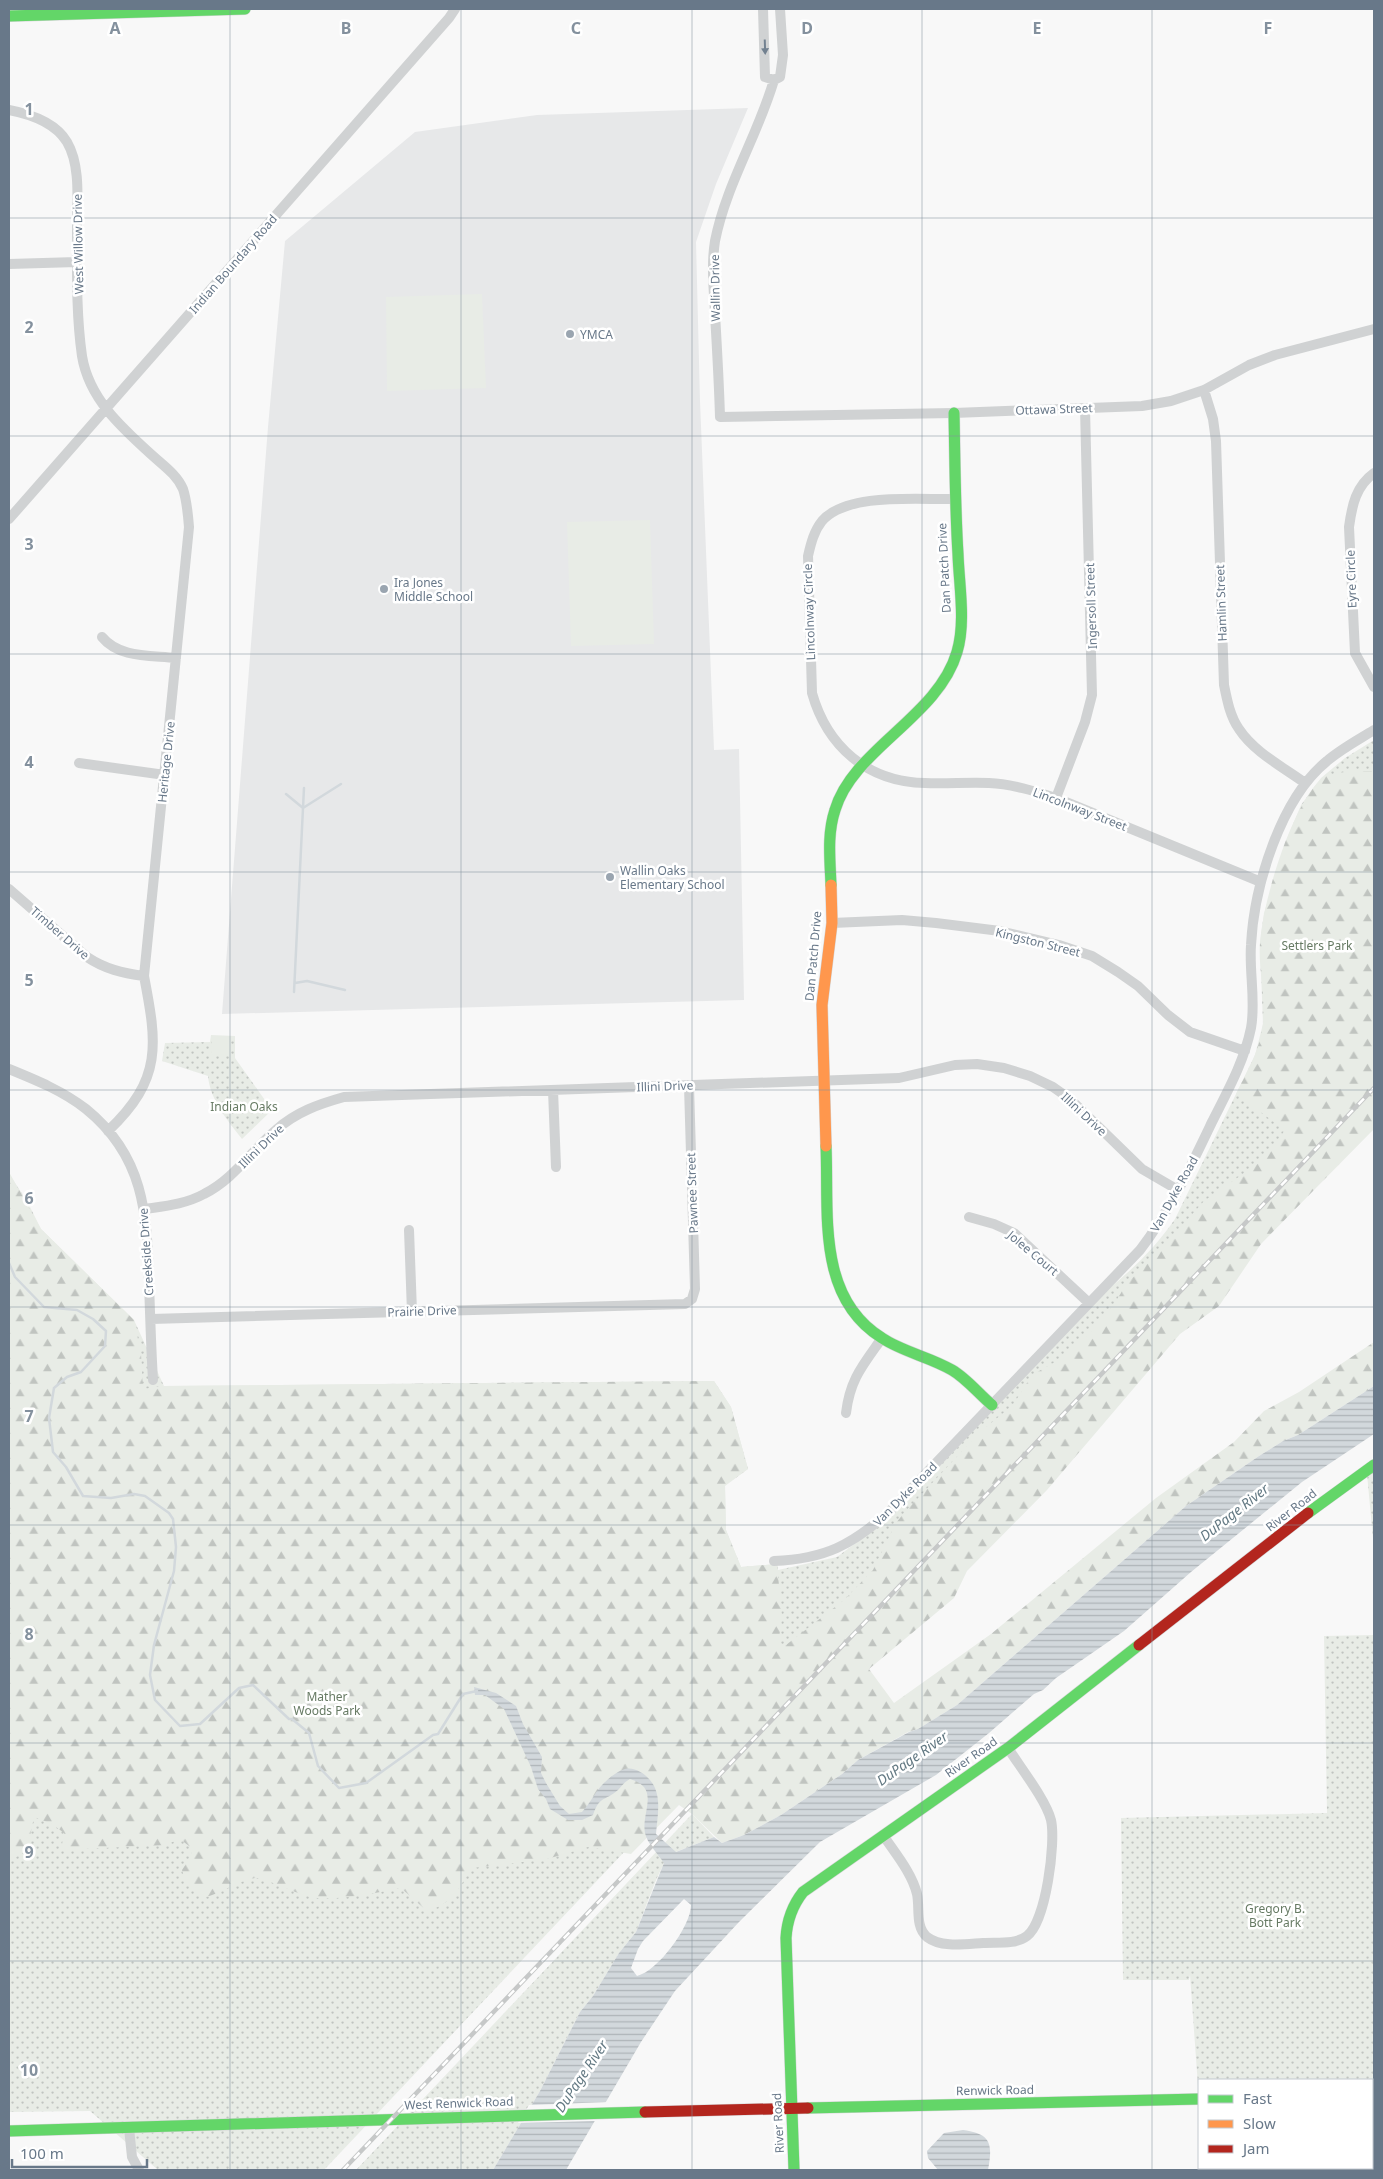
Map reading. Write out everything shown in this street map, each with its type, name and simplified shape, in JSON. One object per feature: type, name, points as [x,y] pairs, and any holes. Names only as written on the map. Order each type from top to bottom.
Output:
[{"type":"street","points":[[9,16],[245,9]]},
{"type":"street","name":"Indian Boundary Road","points":[[9,519],[455,9]]},
{"type":"street","points":[[763,9],[765,77],[774,80]]},
{"type":"street","name":"Wallin Drive","points":[[720,417],[714,252],[727,202],[767,105],[774,80],[780,77],[783,55],[780,9]]},
{"type":"street","name":"West Willow Drive","points":[[9,110],[39,118],[55,129],[67,141],[73,160],[76,180],[81,348],[85,372],[106,409]]},
{"type":"street","points":[[9,264],[77,262]]},
{"type":"street","name":"Ottawa Street","points":[[720,417],[954,413],[1142,406],[1171,401],[1204,390],[1249,364],[1275,355],[1374,329]]},
{"type":"street","name":"Hamlin Street","points":[[1204,390],[1213,420],[1216,441],[1224,685],[1229,710],[1239,730],[1255,747],[1305,784]]},
{"type":"street","name":"Ingersoll Street","points":[[1056,798],[1085,722],[1092,695],[1085,408]]},
{"type":"street","name":"Heritage Drive","points":[[106,409],[117,423],[173,474],[182,489],[187,507],[189,527],[144,976],[154,1028],[151,1061],[147,1078],[139,1096],[126,1114],[108,1131]]},
{"type":"street","name":"Dan Patch Drive","points":[[954,413],[955,499],[961,623],[957,652],[936,694],[863,765],[844,789],[835,808],[829,833],[832,923],[822,1006],[823,1081],[830,1258],[837,1282],[849,1308],[882,1338],[953,1370],[992,1405]]},
{"type":"street","name":"Eyre Circle","points":[[1374,473],[1367,478],[1357,492],[1352,506],[1349,527],[1355,653],[1374,687]]},
{"type":"street","name":"Lincolnway Circle","points":[[863,765],[844,752],[832,737],[818,714],[812,693],[808,556],[814,534],[823,520],[838,509],[853,502],[955,499]]},
{"type":"street","points":[[102,637],[108,644],[122,652],[176,658]]},
{"type":"street","name":"Van Dyke Road","points":[[774,1561],[802,1560],[831,1551],[872,1528],[890,1512],[1140,1250],[1159,1225],[1238,1070],[1245,1051],[1251,1027],[1250,947],[1253,917],[1261,882],[1289,808],[1305,784],[1326,761],[1374,730]]},
{"type":"street","points":[[79,763],[165,775]]},
{"type":"street","name":"Lincolnway Street","points":[[863,765],[903,781],[923,784],[991,782],[1024,788],[1056,798],[1261,882]]},
{"type":"street","name":"Timber Drive","points":[[9,889],[93,962],[117,972],[144,976]]},
{"type":"street","name":"Kingston Street","points":[[832,923],[902,920],[936,923],[1000,931],[1058,945],[1092,956],[1118,972],[1138,986],[1168,1015],[1190,1032],[1245,1051]]},
{"type":"street","name":"Illini Drive","points":[[145,1209],[175,1204],[204,1195],[227,1179],[276,1130],[298,1114],[320,1104],[344,1097],[899,1078],[955,1065],[977,1064],[1004,1068],[1053,1086],[1070,1099],[1142,1169],[1178,1190]]},
{"type":"street","name":"Creekside Drive","points":[[9,1069],[45,1084],[87,1110],[108,1131],[126,1158],[137,1180],[145,1209],[152,1380]]},
{"type":"street","name":"Pawnee Street","points":[[689,1086],[695,1289],[692,1299]]},
{"type":"street","points":[[553,1090],[556,1167]]},
{"type":"street","name":"Jolee Court","points":[[969,1217],[994,1224],[1014,1234],[1089,1303]]},
{"type":"street","points":[[409,1230],[412,1312]]},
{"type":"street","name":"Prairie Drive","points":[[151,1319],[684,1304],[692,1299]]},
{"type":"street","points":[[846,1413],[848,1394],[856,1374],[882,1338]]},
{"type":"street","name":"River Road","points":[[794,2170],[786,1938],[787,1922],[792,1906],[803,1892],[1008,1748],[1315,1507],[1374,1465]]},
{"type":"street","points":[[883,1835],[913,1882],[917,1895],[920,1926],[926,1936],[936,1943],[971,1944],[1016,1942],[1027,1936],[1037,1924],[1043,1909],[1053,1839],[1051,1819],[1008,1748]]},
{"type":"street","name":"Renwick Road","points":[[791,2109],[1198,2099]]},
{"type":"street","name":"West Renwick Road","points":[[9,2131],[431,2117],[791,2109]]},
{"type":"street","points":[[129,2128],[132,2157],[139,2170]]},
{"type":"shaded area","points":[[748,108],[716,184],[696,242],[700,401],[714,750],[739,749],[744,1000],[222,1014],[268,427],[285,241],[415,132],[537,115]]},
{"type":"green space","points":[[482,294],[486,388],[387,391],[386,297]]},
{"type":"green space","points":[[650,520],[654,644],[571,646],[567,522]]},
{"type":"green space","name":"Mather Woods Park","points":[[1374,740],[1374,1066],[1014,1439],[324,2170],[158,2170],[90,2111],[9,2112],[9,1174],[27,1201],[41,1229],[134,1320],[164,1386],[714,1381],[731,1407],[748,1469],[725,1486],[726,1530],[741,1567],[777,1564],[778,1570],[837,1557],[893,1515],[1105,1292],[1143,1258],[1175,1219],[1255,1055],[1263,1024],[1260,944],[1264,913],[1289,834],[1301,805],[1321,778],[1345,758]]},
{"type":"green space","name":"Mather Woods Park","points":[[1349,771],[1374,771],[1374,1129],[1261,1244],[1219,1306],[1180,1334],[1047,1490],[967,1571],[954,1598],[869,1669],[894,1703],[991,1634],[1156,1498],[1234,1442],[1264,1411],[1299,1392],[1374,1342],[1374,1386],[1298,1435],[1283,1441],[1259,1456],[1186,1506],[957,1705],[918,1729],[908,1732],[858,1760],[842,1774],[781,1815],[744,1835],[722,1843],[692,1814],[679,1805],[631,1854],[588,1847],[547,1859],[472,1868],[449,1900],[427,1911],[401,1888],[349,1897],[317,1898],[255,1878],[201,1898],[186,1883],[182,1870],[192,1855],[189,1846],[180,1839],[165,1845],[61,1850],[64,1833],[52,1824],[34,1817],[27,1851],[16,1857],[9,1856],[9,1172],[41,1229],[134,1320],[141,1354],[143,1389],[163,1386],[714,1381],[731,1407],[748,1469],[725,1485],[726,1530],[741,1567],[777,1564],[782,1618],[778,1645],[786,1645],[844,1600],[873,1570],[896,1523],[904,1513],[980,1432],[1013,1405],[1032,1375],[1062,1358],[1089,1334],[1112,1307],[1128,1282],[1156,1255],[1204,1201],[1263,1160],[1285,1130],[1236,1094],[1253,1060],[1262,1032],[1264,1003],[1260,943],[1262,925],[1272,881],[1298,812],[1320,780],[1330,775]]},
{"type":"green space","name":"Indian Oaks","points":[[211,1035],[235,1036],[235,1058],[272,1110],[242,1139],[216,1102],[209,1085],[208,1076],[162,1061],[165,1043],[210,1042]]},
{"type":"green space","points":[[212,1036],[230,1036],[229,1055],[211,1054]]},
{"type":"green space","points":[[1374,1469],[1374,1549],[1367,1474]]},
{"type":"green space","name":"Gregory B. Bott Park","points":[[1374,1635],[1374,2086],[1373,2079],[1198,2079],[1198,2086],[1190,1975],[1189,1980],[1123,1980],[1121,1818],[1327,1813],[1324,1636]]},
{"type":"green space","points":[[692,1814],[714,1837],[668,1855],[636,1932],[619,1953],[593,1996],[580,2012],[540,2091],[493,2170],[356,2170]]},
{"type":"water","name":"DuPage River","points":[[1374,1386],[1374,1434],[1302,1482],[1191,1572],[1124,1631],[1056,1678],[1043,1690],[1034,1694],[936,1775],[820,1842],[739,1922],[675,1991],[641,2042],[566,2170],[493,2170],[540,2091],[580,2012],[593,1996],[619,1953],[636,1932],[664,1863],[646,1837],[644,1825],[648,1802],[645,1788],[630,1779],[613,1794],[600,1801],[593,1815],[582,1820],[568,1820],[550,1809],[546,1799],[538,1789],[531,1767],[504,1709],[485,1695],[475,1695],[474,1687],[496,1693],[516,1706],[523,1724],[542,1757],[541,1773],[560,1806],[569,1814],[582,1812],[600,1787],[616,1773],[625,1769],[634,1769],[647,1777],[655,1788],[658,1805],[656,1834],[676,1852],[714,1837],[722,1843],[744,1835],[781,1815],[842,1774],[858,1760],[918,1729],[957,1705],[1186,1506],[1259,1456],[1283,1441],[1298,1435]],"holes":[[[684,1899],[691,1905],[686,1924],[672,1946],[654,1966],[637,1976],[631,1968],[643,1941]]]},
{"type":"water","points":[[963,2130],[979,2134],[988,2141],[990,2153],[988,2170],[938,2170],[928,2158],[927,2151],[944,2133]]},
{"type":"pier","points":[[609,2102],[598,2121],[518,2123],[529,2105]]},
{"type":"waterway","points":[[294,992],[303,808],[341,784]]},
{"type":"waterway","points":[[303,808],[304,788]]},
{"type":"waterway","points":[[286,794],[303,808]]},
{"type":"waterway","points":[[295,983],[307,981],[345,990]]},
{"type":"waterway","points":[[9,1263],[15,1277],[44,1307],[77,1310],[93,1319],[106,1331],[105,1346],[81,1372],[67,1377],[54,1388],[49,1418],[53,1452],[66,1467],[83,1496],[111,1498],[134,1494],[145,1496],[169,1513],[173,1519],[176,1547],[174,1571],[154,1645],[150,1675],[155,1700],[180,1726],[200,1724],[239,1688],[253,1685],[289,1719],[292,1719],[309,1733],[318,1766],[339,1788],[366,1783],[433,1735],[438,1734],[463,1694],[477,1691]]},
{"type":"railway","points":[[343,2170],[1374,1088]]},
{"type":"traffic: fast","points":[[9,16],[245,9]]},
{"type":"traffic: fast","points":[[831,885],[830,847],[832,819],[845,788],[859,769],[932,696],[947,675],[957,652],[962,616],[956,519],[954,413]]},
{"type":"traffic: fast","points":[[826,1146],[830,1252],[836,1277],[846,1300],[861,1321],[882,1338],[935,1361],[957,1373],[992,1405]]},
{"type":"traffic: fast","points":[[1308,1513],[1374,1465]]},
{"type":"traffic: fast","points":[[794,2170],[786,1938],[791,1914],[799,1897],[803,1892],[1008,1748],[1139,1645]]},
{"type":"traffic: fast","points":[[808,2108],[1198,2099]]},
{"type":"traffic: fast","points":[[9,2131],[645,2112]]},
{"type":"traffic: slow","points":[[826,1146],[822,1005],[832,923],[831,885]]},
{"type":"traffic: jam","points":[[1139,1645],[1308,1513]]},
{"type":"traffic: jam","points":[[645,2112],[808,2108]]},
{"type":"place","name":"YMCA","points":[[570,334]]},
{"type":"place","name":"Ira Jones Middle School","points":[[384,589]]},
{"type":"place","name":"Wallin Oaks Elementary School","points":[[610,877]]},
{"type":"park label","name":"Settlers Park","points":[[1317,945]]}]
